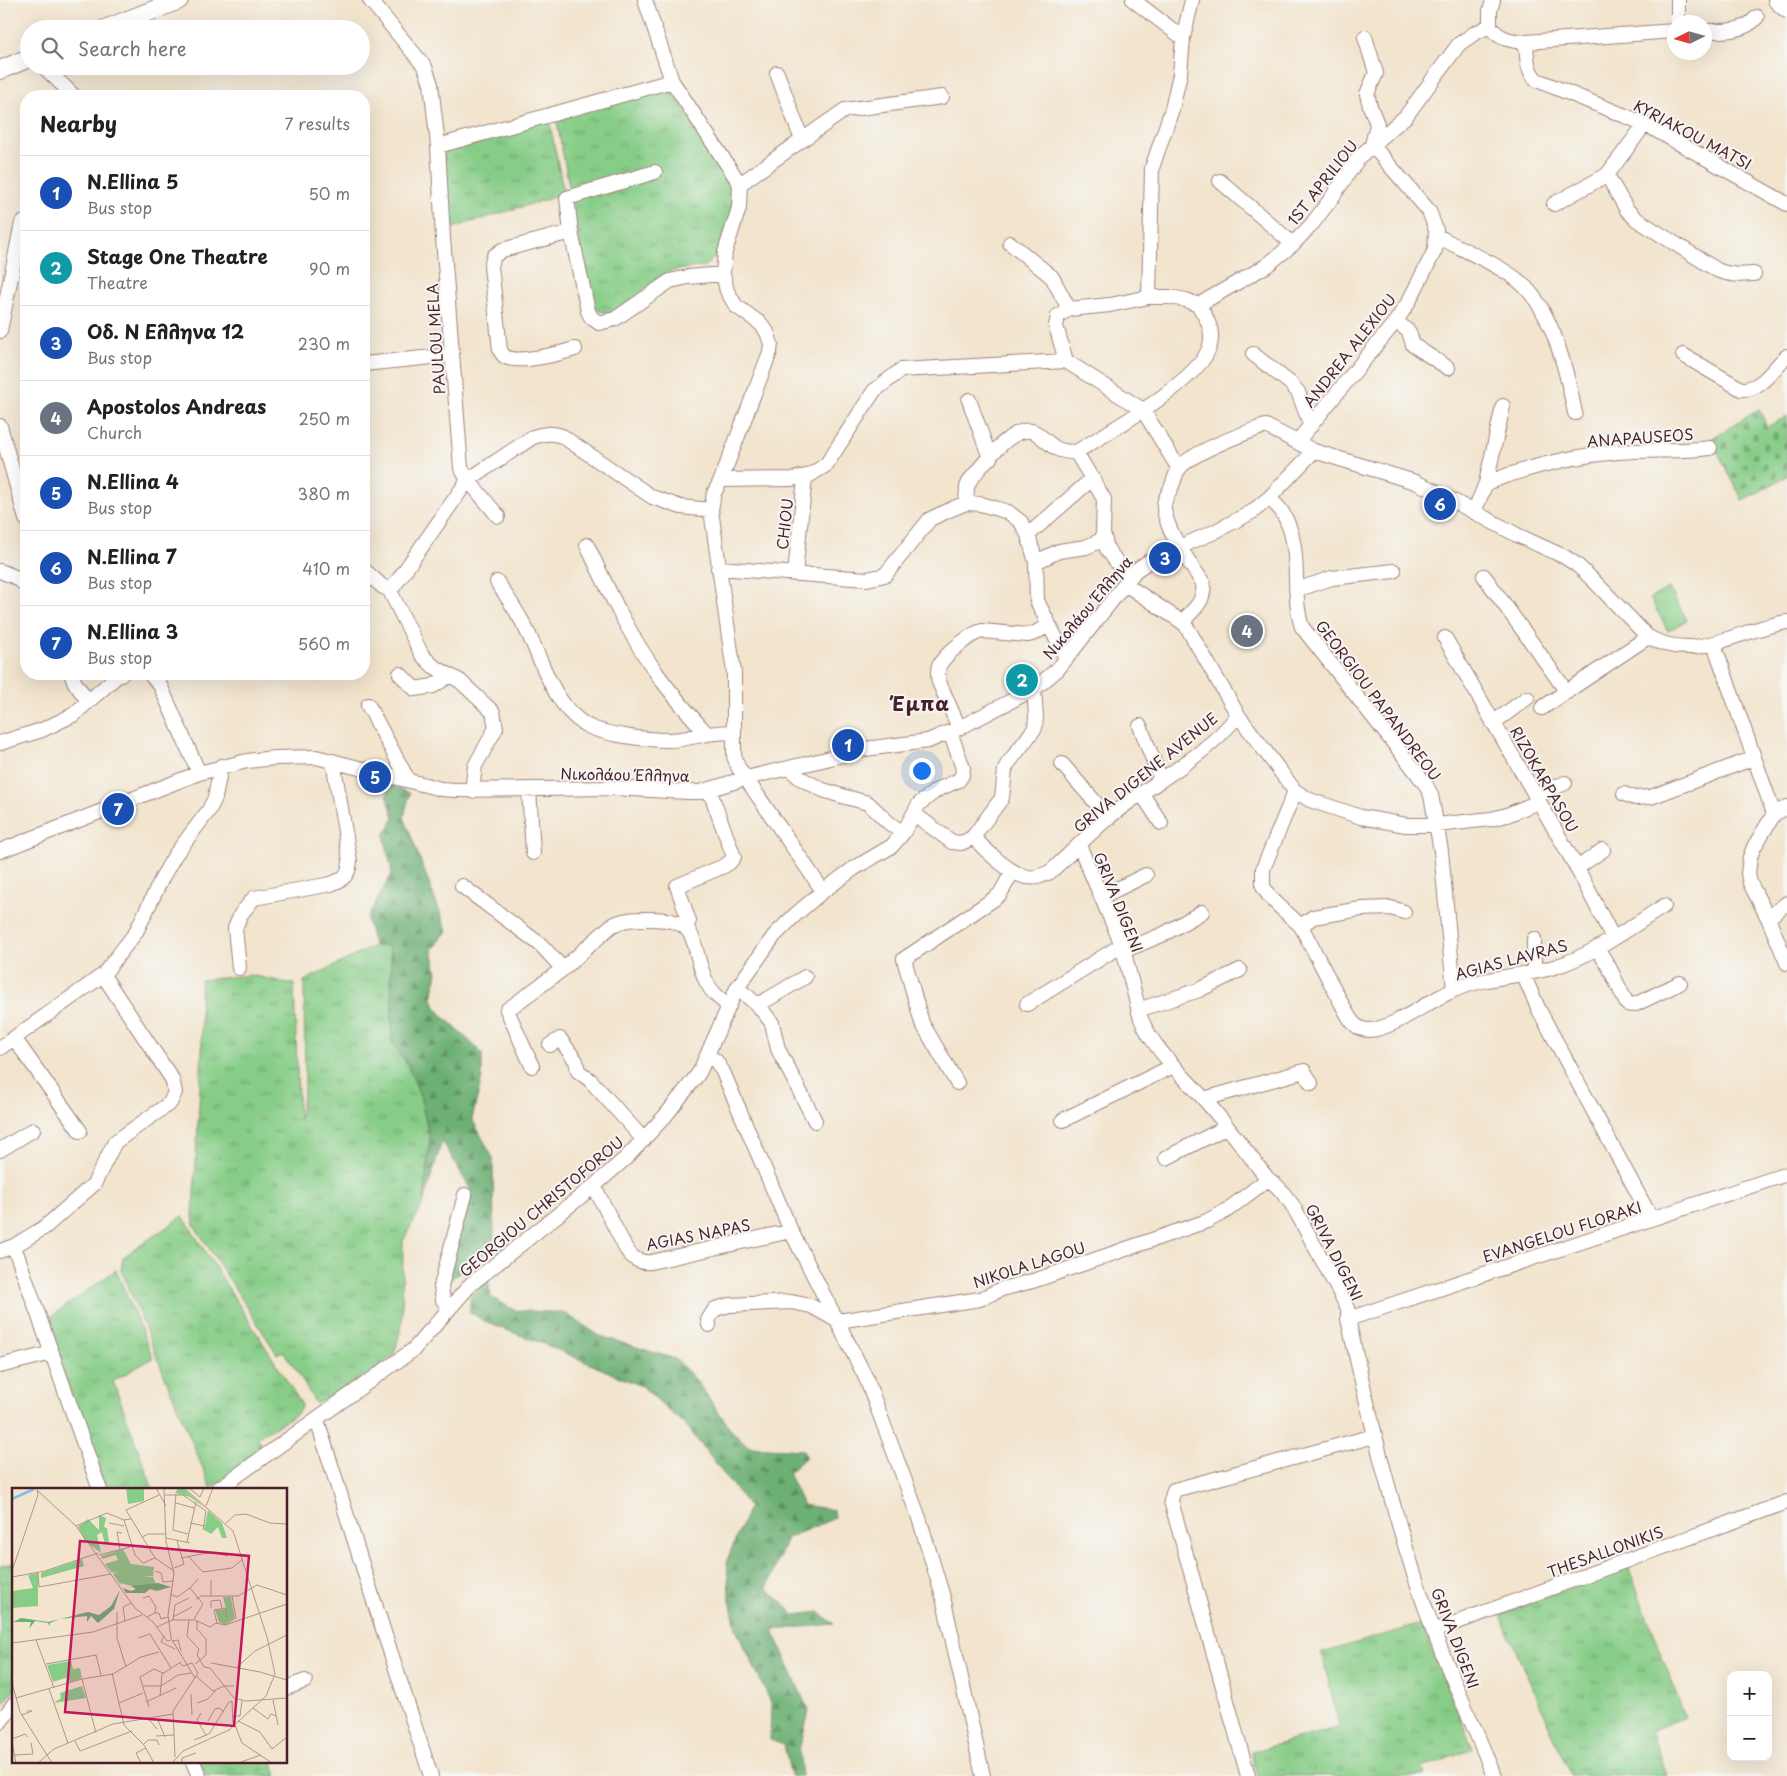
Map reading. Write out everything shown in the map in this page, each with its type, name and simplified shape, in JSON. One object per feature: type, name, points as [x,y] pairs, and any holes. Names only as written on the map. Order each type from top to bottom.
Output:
[{"type":"main road","points":[[128,20],[179,0]]},
{"type":"main road","points":[[1777,0],[1787,9]]},
{"type":"main road","points":[[0,70],[20,62]]},
{"type":"street","name":"PAULOU MELA","points":[[370,0],[425,68],[429,76],[438,146],[460,460],[464,475],[498,516]]},
{"type":"street","points":[[645,0],[672,81],[740,184],[739,208],[726,252],[723,274],[725,286],[731,299],[741,311],[764,328],[771,344],[770,352],[721,480],[714,493],[711,510],[734,673],[734,756],[738,767],[823,890]]},
{"type":"street","points":[[1133,0],[1183,38]]},
{"type":"street","points":[[1149,297],[1152,168],[1172,109],[1180,74],[1183,38],[1192,0]]},
{"type":"street","points":[[1493,0],[1490,11],[1490,26],[1498,36],[1505,39],[1526,42],[1667,32]]},
{"type":"street","points":[[1678,0],[1678,15]]},
{"type":"street","points":[[1712,31],[1740,29],[1749,25],[1757,17]]},
{"type":"street","name":"1ST APRILIOU","points":[[1198,305],[1266,266],[1292,244],[1312,224],[1359,157],[1406,116],[1459,44],[1490,26]]},
{"type":"street","points":[[1364,37],[1376,73],[1367,94],[1377,124],[1372,145],[1429,212],[1434,222],[1437,236],[1505,272],[1531,292],[1545,316],[1558,347],[1567,373],[1575,413]]},
{"type":"street","name":"KYRIAKOU MATSI","points":[[1526,42],[1528,67],[1537,80],[1645,124],[1787,204]]},
{"type":"street","points":[[778,73],[802,140]]},
{"type":"street","points":[[52,75],[68,90]]},
{"type":"street","points":[[438,146],[672,81]]},
{"type":"street","points":[[740,184],[845,110],[942,97]]},
{"type":"street","points":[[1554,204],[1607,175],[1645,124]]},
{"type":"street","points":[[655,172],[567,198],[571,232],[588,311],[591,317],[600,323],[615,319],[670,281],[688,277],[723,274]]},
{"type":"street","points":[[1607,175],[1627,210],[1636,219],[1726,274],[1754,274]]},
{"type":"street","points":[[1220,181],[1292,244]]},
{"type":"street","points":[[0,330],[20,232]]},
{"type":"street","points":[[571,232],[502,250],[494,256],[491,266],[500,350],[504,356],[511,359],[550,356],[574,349]]},
{"type":"street","name":"ANDREA ALEXIOU","points":[[1297,442],[1396,321],[1429,264],[1435,250],[1437,236]]},
{"type":"street","points":[[1010,242],[1052,278],[1069,308]]},
{"type":"street","points":[[966,503],[968,484],[1010,436],[1031,430],[1054,448],[1061,451],[1076,452],[1144,410],[1177,385],[1199,364],[1208,351],[1211,338],[1210,329],[1198,305],[1186,300],[1170,297],[1149,297],[1110,305],[1069,308],[1058,316],[1056,326],[1066,360]]},
{"type":"street","points":[[1396,321],[1409,332],[1413,345],[1448,368]]},
{"type":"street","points":[[1253,354],[1290,383],[1298,392],[1311,426]]},
{"type":"street","points":[[370,363],[452,355]]},
{"type":"street","points":[[1683,356],[1741,389],[1751,389],[1759,384],[1787,356]]},
{"type":"street","points":[[721,480],[805,478],[826,465],[874,391],[901,370],[1066,360],[1144,410],[1178,469]]},
{"type":"street","points":[[970,400],[990,458]]},
{"type":"street","points":[[1474,512],[1486,483],[1503,406]]},
{"type":"street","points":[[0,426],[20,498]]},
{"type":"street","points":[[1182,622],[1199,604],[1204,590],[1203,583],[1179,546],[1166,517],[1164,506],[1178,469],[1214,445],[1262,427],[1270,427],[1314,451],[1415,482],[1450,498],[1516,535],[1565,557],[1577,565],[1648,637],[1658,642],[1678,647],[1702,646],[1787,622]]},
{"type":"street","points":[[370,575],[383,587],[389,588],[394,586],[468,480],[533,437],[550,433],[562,436],[652,497],[681,507],[711,510]]},
{"type":"street","name":"ANAPAUSEOS","points":[[1486,483],[1504,476],[1569,459],[1616,452],[1710,448]]},
{"type":"street","name":"Νικολάου Έλληνα","points":[[0,852],[199,773],[247,761],[289,757],[316,757],[441,789],[472,791],[613,788],[688,792],[710,789],[746,778],[840,756],[856,750],[923,742],[955,730],[1034,689],[1058,668],[1136,570],[1179,546],[1252,512],[1269,498],[1314,451]]},
{"type":"street","points":[[1076,452],[1104,499],[1104,539],[1107,549],[1127,582],[1182,622],[1190,631],[1238,715],[1295,792],[1310,800],[1368,818],[1406,825],[1437,825],[1491,819],[1513,812],[1565,782]]},
{"type":"street","name":"CHIOU","points":[[795,574],[805,478]]},
{"type":"street","points":[[1028,535],[1093,478]]},
{"type":"street","name":"GEORGIOU PAPANDREOU","points":[[1269,498],[1281,510],[1289,525],[1294,542],[1296,606],[1302,627],[1426,785],[1431,795],[1441,851],[1454,990]]},
{"type":"street","points":[[718,568],[867,579],[885,575],[930,519],[966,503],[981,504],[1008,512],[1021,522],[1028,535],[1036,562],[1037,601],[1066,658]]},
{"type":"street","points":[[1036,562],[1059,551],[1086,547],[1104,539]]},
{"type":"street","points":[[587,545],[613,600],[642,650],[659,676],[707,734]]},
{"type":"street","points":[[0,571],[20,580]]},
{"type":"street","points":[[1296,590],[1332,578],[1394,571]]},
{"type":"street","points":[[1484,576],[1567,692]]},
{"type":"street","points":[[497,582],[526,628],[555,690],[566,707],[583,724],[618,734],[652,739],[680,740],[707,734],[733,732]]},
{"type":"street","points":[[389,588],[422,655],[433,666],[460,681],[493,712],[496,728],[476,766],[472,791]]},
{"type":"street","points":[[955,730],[937,675],[940,663],[975,632],[1028,635],[1049,625]]},
{"type":"street","points":[[1542,708],[1648,637]]},
{"type":"street","name":"RIZOKARPASOU","points":[[1445,638],[1577,868],[1614,938]]},
{"type":"street","points":[[1714,644],[1774,814]]},
{"type":"street","points":[[400,674],[415,689],[432,686],[449,676]]},
{"type":"street","points":[[74,680],[88,701]]},
{"type":"street","points":[[0,743],[58,724],[73,715],[114,680]]},
{"type":"street","points":[[155,680],[160,685],[199,773]]},
{"type":"street","points":[[914,814],[952,842],[961,843],[973,837],[1002,798],[1004,770],[1035,728],[1034,689]]},
{"type":"street","points":[[1494,723],[1527,698]]},
{"type":"street","points":[[368,705],[408,780]]},
{"type":"street","name":"GRIVA DIGENE AVENUE","points":[[973,837],[984,850],[1013,871],[1028,877],[1050,872],[1109,818],[1204,749],[1238,715]]},
{"type":"street","points":[[1140,726],[1161,780]]},
{"type":"street","name":"GEORGIOU CHRISTOFOROU","points":[[220,1488],[413,1350],[449,1308],[483,1273],[594,1186],[644,1140],[699,1073],[737,988],[774,936],[823,890],[853,869],[892,846],[903,833],[919,804],[928,796],[959,780],[962,776],[963,768],[955,730]]},
{"type":"street","points":[[1624,794],[1635,798],[1651,797],[1754,758]]},
{"type":"street","points":[[239,968],[236,928],[241,914],[254,898],[331,884],[347,875],[350,861],[333,761]]},
{"type":"street","points":[[1062,764],[1109,818]]},
{"type":"street","points":[[0,1048],[103,975],[136,932],[175,855],[209,810],[217,792],[221,766]]},
{"type":"street","points":[[789,768],[800,778],[823,790],[868,803],[889,823],[903,833]]},
{"type":"street","points":[[528,789],[533,853]]},
{"type":"street","points":[[685,927],[689,921],[678,886],[724,866],[734,857],[710,789]]},
{"type":"street","points":[[1295,792],[1263,869],[1262,878],[1269,896],[1301,926],[1313,917],[1361,909],[1390,908],[1404,912]]},
{"type":"street","points":[[1142,794],[1161,823]]},
{"type":"street","points":[[1787,806],[1774,814],[1754,847],[1749,866],[1750,883],[1768,918],[1787,963]]},
{"type":"street","name":"GRIVA DIGENI","points":[[1079,846],[1123,948],[1138,1010],[1145,1030],[1173,1066],[1204,1099],[1268,1179],[1278,1187],[1300,1217],[1348,1308],[1348,1319],[1374,1436],[1407,1550],[1433,1631],[1494,1776]]},
{"type":"street","points":[[1577,868],[1603,850]]},
{"type":"street","points":[[957,1083],[922,1023],[904,959],[994,899],[1000,894],[1013,871]]},
{"type":"street","points":[[1101,896],[1146,875]]},
{"type":"street","points":[[462,886],[541,945],[563,969]]},
{"type":"street","points":[[1768,918],[1787,903]]},
{"type":"street","name":"AGIAS LAVRAS","points":[[1301,926],[1346,1012],[1351,1020],[1360,1028],[1366,1030],[1381,1028],[1454,990],[1476,982],[1528,973],[1573,961],[1614,938],[1664,906]]},
{"type":"street","points":[[1027,1004],[1123,948],[1164,934],[1202,912]]},
{"type":"street","points":[[532,1066],[507,1010],[563,969],[611,926],[618,922],[664,919],[674,921],[685,927],[696,948],[707,984],[728,1006]]},
{"type":"street","points":[[1534,939],[1528,973],[1539,1010],[1652,1218]]},
{"type":"street","points":[[1597,948],[1609,966],[1627,1004],[1636,1004],[1680,983]]},
{"type":"street","points":[[1138,1010],[1200,990],[1240,970]]},
{"type":"street","points":[[0,1251],[14,1246],[45,1227],[94,1184],[115,1142],[170,1103],[174,1092],[172,1079],[103,975]]},
{"type":"street","points":[[758,1005],[805,977]]},
{"type":"street","points":[[737,988],[758,1005],[772,1023],[778,1049],[815,1121]]},
{"type":"street","points":[[14,1038],[80,1131]]},
{"type":"street","points":[[550,1046],[560,1039],[576,1061],[578,1072],[590,1080],[644,1140]]},
{"type":"street","points":[[708,1056],[716,1062],[723,1072],[791,1231],[866,1378],[929,1549],[943,1597],[983,1776]]},
{"type":"street","points":[[1063,1120],[1173,1066]]},
{"type":"street","points":[[1204,1099],[1304,1071],[1311,1083]]},
{"type":"street","points":[[1166,1158],[1227,1127]]},
{"type":"street","points":[[0,1150],[32,1130]]},
{"type":"street","name":"EVANGELOU FLORAKI","points":[[1348,1319],[1787,1174]]},
{"type":"street","name":"NIKOLA LAGOU","points":[[838,1321],[980,1299],[1002,1289],[1036,1280],[1207,1221],[1226,1212],[1268,1179]]},
{"type":"street","name":"AGIAS NAPAS","points":[[594,1186],[626,1249],[631,1256],[643,1262],[651,1262],[791,1231]]},
{"type":"street","points":[[449,1308],[443,1300],[441,1286],[465,1196]]},
{"type":"street","points":[[14,1246],[99,1488]]},
{"type":"street","points":[[709,1325],[708,1320],[715,1309],[730,1305],[791,1302],[811,1306],[838,1321]]},
{"type":"street","points":[[0,1366],[52,1353]]},
{"type":"street","points":[[316,1420],[432,1776]]},
{"type":"street","points":[[1248,1776],[1172,1501],[1174,1490],[1374,1436]]},
{"type":"street","name":"THESALLONIKIS","points":[[1433,1631],[1787,1502]]},
{"type":"street","points":[[288,1687],[305,1681]]},
{"type":"street","points":[[0,1722],[12,1707]]},
{"type":"street","points":[[194,1764],[199,1776]]},
{"type":"green space","points":[[669,87],[736,186],[736,202],[715,257],[705,266],[670,271],[616,311],[609,314],[592,308],[556,117]]},
{"type":"green space","points":[[549,119],[564,194],[449,229],[442,148]]},
{"type":"green space","points":[[1759,409],[1767,427],[1787,416],[1787,476],[1743,501],[1711,439]]},
{"type":"green space","points":[[1669,588],[1687,620],[1668,631],[1650,598]]},
{"type":"green space","points":[[390,785],[410,793],[404,817],[447,931],[432,950],[437,972],[432,999],[439,1012],[482,1053],[482,1078],[472,1119],[493,1158],[494,1247],[447,1282],[472,1192],[442,1141],[424,1201],[430,1139],[420,1095],[408,1065],[392,1042],[391,956],[389,946],[374,946],[367,919],[392,873],[384,835],[394,818],[387,795]]},
{"type":"green space","points":[[374,946],[389,946],[391,956],[392,1042],[408,1065],[420,1095],[430,1139],[424,1201],[403,1241],[402,1324],[394,1355],[368,1374],[316,1404],[283,1351],[277,1354],[194,1225],[193,1214],[202,1051],[201,980],[249,975],[294,984],[299,1122],[305,1081],[304,981]]},
{"type":"green space","points":[[183,1216],[302,1405],[298,1413],[258,1437],[262,1452],[211,1488],[121,1270],[123,1257]]},
{"type":"green space","points":[[116,1270],[153,1358],[113,1381],[152,1488],[104,1488],[45,1321]]},
{"type":"green space","points":[[488,1277],[491,1297],[514,1310],[565,1313],[600,1336],[676,1359],[696,1380],[732,1431],[749,1447],[803,1450],[806,1457],[788,1473],[803,1505],[834,1510],[835,1518],[787,1538],[767,1588],[795,1615],[819,1612],[834,1624],[773,1630],[809,1712],[799,1750],[802,1776],[791,1776],[784,1745],[770,1740],[771,1702],[736,1629],[729,1595],[727,1560],[749,1507],[689,1429],[643,1387],[544,1344],[485,1322],[470,1312],[470,1296]]},
{"type":"green space","points":[[12,1563],[12,1693],[0,1709],[0,1566]]},
{"type":"green space","points":[[1628,1566],[1685,1717],[1651,1731],[1667,1776],[1571,1776],[1500,1615]]},
{"type":"green space","points":[[1421,1624],[1473,1749],[1422,1768],[1425,1776],[1257,1776],[1251,1752],[1339,1727],[1322,1653]]},
{"type":"green space","points":[[200,1764],[273,1764],[277,1776],[205,1776]]},
{"type":"place","name":"N.Ellina 7","points":[[1440,504]]},
{"type":"place","name":"Οδ. Ν Ελληνα 12","points":[[1165,558]]},
{"type":"place","name":"Apostolos Andreas","points":[[1247,631]]},
{"type":"place","name":"Stage One Theatre","points":[[1022,680]]},
{"type":"place","name":"N.Ellina 5","points":[[848,745]]},
{"type":"place","name":"N.Ellina 4","points":[[375,777]]},
{"type":"place","name":"N.Ellina 3","points":[[118,809]]},
{"type":"district","name":"Έμπα","points":[[921,703]]}]
